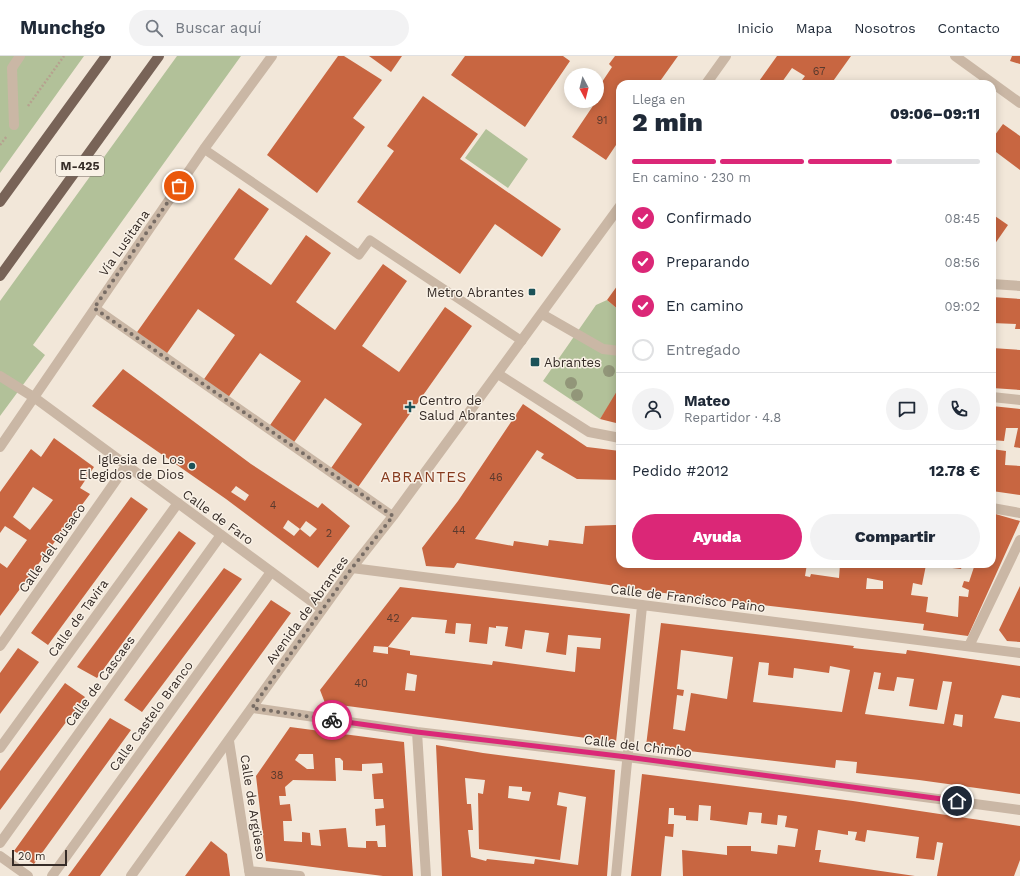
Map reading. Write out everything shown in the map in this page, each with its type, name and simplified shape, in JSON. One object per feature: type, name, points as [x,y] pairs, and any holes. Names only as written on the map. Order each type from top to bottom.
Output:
[{"type":"main road","name":"M-425","points":[[0,202],[106,56]]},
{"type":"main road","name":"M-425","points":[[0,276],[160,56]]},
{"type":"street","points":[[14,126],[12,68],[20,56]]},
{"type":"street","name":"Vía Lusitana","points":[[0,447],[35,398],[94,308],[204,149],[272,56]]},
{"type":"street","points":[[709,80],[726,56]]},
{"type":"street","points":[[955,56],[988,80]]},
{"type":"street","points":[[996,86],[1020,103]]},
{"type":"street","name":"Avenida de Abrantes","points":[[131,876],[322,609],[393,516],[616,212]]},
{"type":"street","points":[[996,284],[1020,286]]},
{"type":"street","points":[[542,314],[603,349],[616,351]]},
{"type":"street","points":[[498,374],[589,432],[616,437]]},
{"type":"street","name":"Calle de Faro","points":[[0,376],[35,398],[322,609]]},
{"type":"street","points":[[996,397],[1020,400]]},
{"type":"street","name":"Calle del Busaco","points":[[0,646],[126,466]]},
{"type":"street","name":"Calle de Tavira","points":[[0,748],[178,503]]},
{"type":"street","points":[[996,509],[1020,513]]},
{"type":"street","name":"Calle de Cascaes","points":[[0,843],[221,535]]},
{"type":"street","points":[[970,646],[1020,540]]},
{"type":"street","name":"Calle de Francisco Paino","points":[[352,568],[1020,653]]},
{"type":"street","name":"Calle Castelo Branco","points":[[52,876],[271,572]]},
{"type":"street","points":[[616,876],[642,606]]},
{"type":"street","name":"Calle del Chimbo","points":[[252,708],[417,732],[627,757],[1020,810]]},
{"type":"street","points":[[417,732],[426,876]]},
{"type":"street","name":"Calle de Argüeso","points":[[229,741],[250,873]]},
{"type":"street","points":[[0,856],[28,876]]},
{"type":"street","points":[[250,873],[300,876]]},
{"type":"lane","points":[[204,149],[359,255],[370,240],[522,341]]},
{"type":"lane","points":[[94,308],[393,516]]},
{"type":"path","points":[[0,145],[64,56]]},
{"type":"green space","points":[[0,56],[84,56],[0,173]]},
{"type":"green space","points":[[177,56],[241,56],[33,345],[45,355],[0,416],[0,301]]},
{"type":"green space","points":[[486,129],[528,159],[508,188],[465,158]]},
{"type":"green space","points":[[607,300],[616,308],[616,395],[600,419],[543,381],[596,305]]},
{"type":"building","points":[[338,56],[344,56],[382,80],[353,118],[365,127],[317,193],[267,155]]},
{"type":"building","points":[[369,56],[402,56],[391,72]]},
{"type":"building","points":[[465,56],[563,56],[570,61],[525,127],[451,75]]},
{"type":"building","points":[[615,56],[678,56],[661,80],[616,80],[616,145],[606,160],[572,137],[592,108],[604,108],[604,79],[612,67],[609,64]]},
{"type":"building","points":[[777,56],[851,56],[834,80],[802,80],[805,76],[792,68],[783,80],[760,80]]},
{"type":"building","points":[[1012,56],[1020,56],[1020,64],[1010,61]]},
{"type":"building","points":[[423,96],[478,134],[460,159],[561,229],[542,257],[495,224],[460,274],[357,202],[394,151],[387,146]]},
{"type":"building","points":[[1003,124],[1020,136],[1020,170],[996,152],[996,134]]},
{"type":"building","points":[[239,188],[269,209],[234,259],[271,285],[306,235],[331,253],[296,302],[335,330],[383,264],[407,281],[362,346],[399,372],[445,307],[472,326],[356,490],[329,471],[362,424],[325,398],[292,445],[268,428],[301,381],[260,353],[227,399],[202,382],[235,335],[198,309],[165,356],[135,335]]},
{"type":"building","points":[[996,217],[1008,225],[996,242]]},
{"type":"building","points":[[616,288],[616,308],[607,300]]},
{"type":"building","points":[[996,297],[1020,299],[1020,329],[1015,329],[1016,324],[996,323]]},
{"type":"building","points":[[996,348],[1020,350],[1020,390],[996,388]]},
{"type":"building","points":[[123,369],[251,464],[318,508],[322,503],[350,526],[318,568],[226,499],[92,406]],"holes":[[[236,486],[249,495],[245,501],[231,492]],[[288,520],[300,529],[294,536],[283,528]],[[306,521],[317,529],[310,537],[300,529]]]},
{"type":"building","points":[[616,393],[616,423],[600,419]]},
{"type":"building","points":[[523,404],[587,447],[616,451],[616,480],[577,479],[541,458],[544,454],[537,450],[475,539],[513,546],[514,541],[548,546],[549,540],[583,544],[585,526],[616,525],[616,568],[806,568],[805,576],[810,577],[811,574],[839,578],[840,568],[925,568],[922,585],[913,583],[911,595],[928,597],[926,612],[958,617],[959,596],[968,597],[969,590],[962,587],[964,581],[969,582],[974,568],[996,568],[996,514],[1020,521],[968,636],[923,630],[924,624],[685,596],[457,563],[454,568],[426,566],[422,548],[458,501]],"holes":[[[867,578],[883,581],[883,589],[866,589]]]},
{"type":"building","points":[[996,406],[1020,409],[1020,448],[1014,447],[1018,428],[1006,428],[1004,441],[996,440]]},
{"type":"building","points":[[54,438],[94,467],[80,488],[90,494],[0,616],[0,563],[7,568],[27,540],[5,526],[0,533],[0,492],[31,449],[41,457]],"holes":[[[33,487],[53,500],[30,530],[13,517]]]},
{"type":"building","points":[[996,450],[1006,451],[1005,465],[1020,466],[1020,495],[996,492]]},
{"type":"building","points":[[131,497],[148,509],[48,645],[31,633]]},
{"type":"building","points":[[179,531],[196,543],[97,678],[77,667]]},
{"type":"building","points":[[224,568],[242,579],[142,712],[124,700]]},
{"type":"building","points":[[1020,586],[1020,642],[1007,641],[999,630]]},
{"type":"building","points":[[400,587],[630,614],[616,742],[325,703],[320,690]],"holes":[[[412,617],[447,620],[445,633],[455,634],[456,623],[471,624],[469,642],[487,644],[489,627],[496,628],[496,626],[508,627],[505,646],[522,649],[525,630],[549,633],[546,652],[566,655],[568,635],[601,638],[600,649],[577,647],[575,672],[493,661],[492,665],[410,655],[410,651],[388,647]],[[374,646],[388,647],[388,654],[373,652]],[[407,673],[417,675],[415,691],[405,690]]]},
{"type":"building","points":[[271,600],[291,613],[100,876],[68,876]]},
{"type":"building","points":[[661,623],[854,646],[853,648],[906,654],[907,650],[1020,666],[1020,698],[1002,695],[994,718],[1020,722],[1020,794],[856,773],[857,762],[836,760],[835,768],[646,746]],"holes":[[[681,650],[733,657],[727,699],[691,693],[685,731],[673,729],[677,695],[683,696],[684,690],[677,689]],[[759,662],[769,663],[768,675],[793,678],[794,668],[829,673],[830,666],[850,670],[842,712],[753,702]],[[874,672],[881,673],[878,689],[894,691],[897,677],[914,679],[909,706],[937,710],[943,681],[952,682],[944,724],[865,714]],[[955,714],[963,715],[962,727],[953,725]]]},
{"type":"building","points":[[18,648],[39,662],[0,714],[0,673]]},
{"type":"building","points":[[65,683],[85,697],[0,810],[0,771]]},
{"type":"building","points":[[110,718],[131,730],[34,864],[14,851]]},
{"type":"building","points":[[290,727],[404,742],[413,876],[383,876],[266,861],[256,776]],"holes":[[[299,754],[313,754],[314,769],[307,769],[295,760]],[[335,758],[340,758],[343,761],[343,770],[362,771],[362,764],[382,763],[383,773],[372,774],[374,799],[383,799],[384,808],[375,809],[376,826],[385,825],[386,847],[378,847],[377,841],[366,841],[366,848],[348,847],[346,828],[319,830],[321,846],[311,845],[310,833],[302,832],[302,842],[284,841],[283,821],[292,821],[290,804],[280,805],[279,796],[286,796],[285,787],[293,780],[336,781]]]},
{"type":"building","points":[[436,745],[483,753],[615,770],[607,876],[442,876]],"holes":[[[465,778],[485,780],[483,794],[478,793],[479,849],[560,860],[567,807],[557,805],[559,792],[586,797],[578,865],[535,859],[534,864],[487,859],[486,861],[471,857],[468,830],[473,830],[471,804],[467,804]],[[509,786],[522,787],[522,791],[531,792],[529,801],[508,798]]]},
{"type":"building","points":[[642,774],[853,801],[1020,826],[1020,860],[1014,876],[937,876],[943,843],[937,842],[934,860],[916,858],[919,837],[867,830],[865,842],[855,840],[857,832],[848,831],[848,835],[818,830],[815,850],[821,850],[819,862],[915,876],[683,876],[682,850],[727,855],[727,846],[751,846],[751,851],[777,854],[778,845],[795,847],[798,829],[785,827],[787,816],[778,815],[777,825],[761,823],[762,813],[749,812],[747,825],[710,820],[711,806],[699,805],[698,821],[686,820],[686,816],[674,815],[674,808],[669,808],[668,824],[674,824],[673,837],[665,836],[661,876],[631,876]]},
{"type":"building","points":[[211,841],[227,854],[230,876],[185,876]]},
{"type":"way so far","points":[[179,186],[94,308],[393,516],[352,568],[252,708],[332,720]]},
{"type":"place","name":"Metro Abrantes","points":[[532,292]]},
{"type":"place","name":"Abrantes","points":[[535,362]]},
{"type":"place","name":"Centro de Salud Abrantes","points":[[410,407]]},
{"type":"place","name":"Iglesia de Los Elegidos de Dios","points":[[192,466]]},
{"type":"district","name":"ABRANTES","points":[[424,477]]},
{"type":"route","points":[[332,720],[417,732],[627,757],[957,801]]}]
